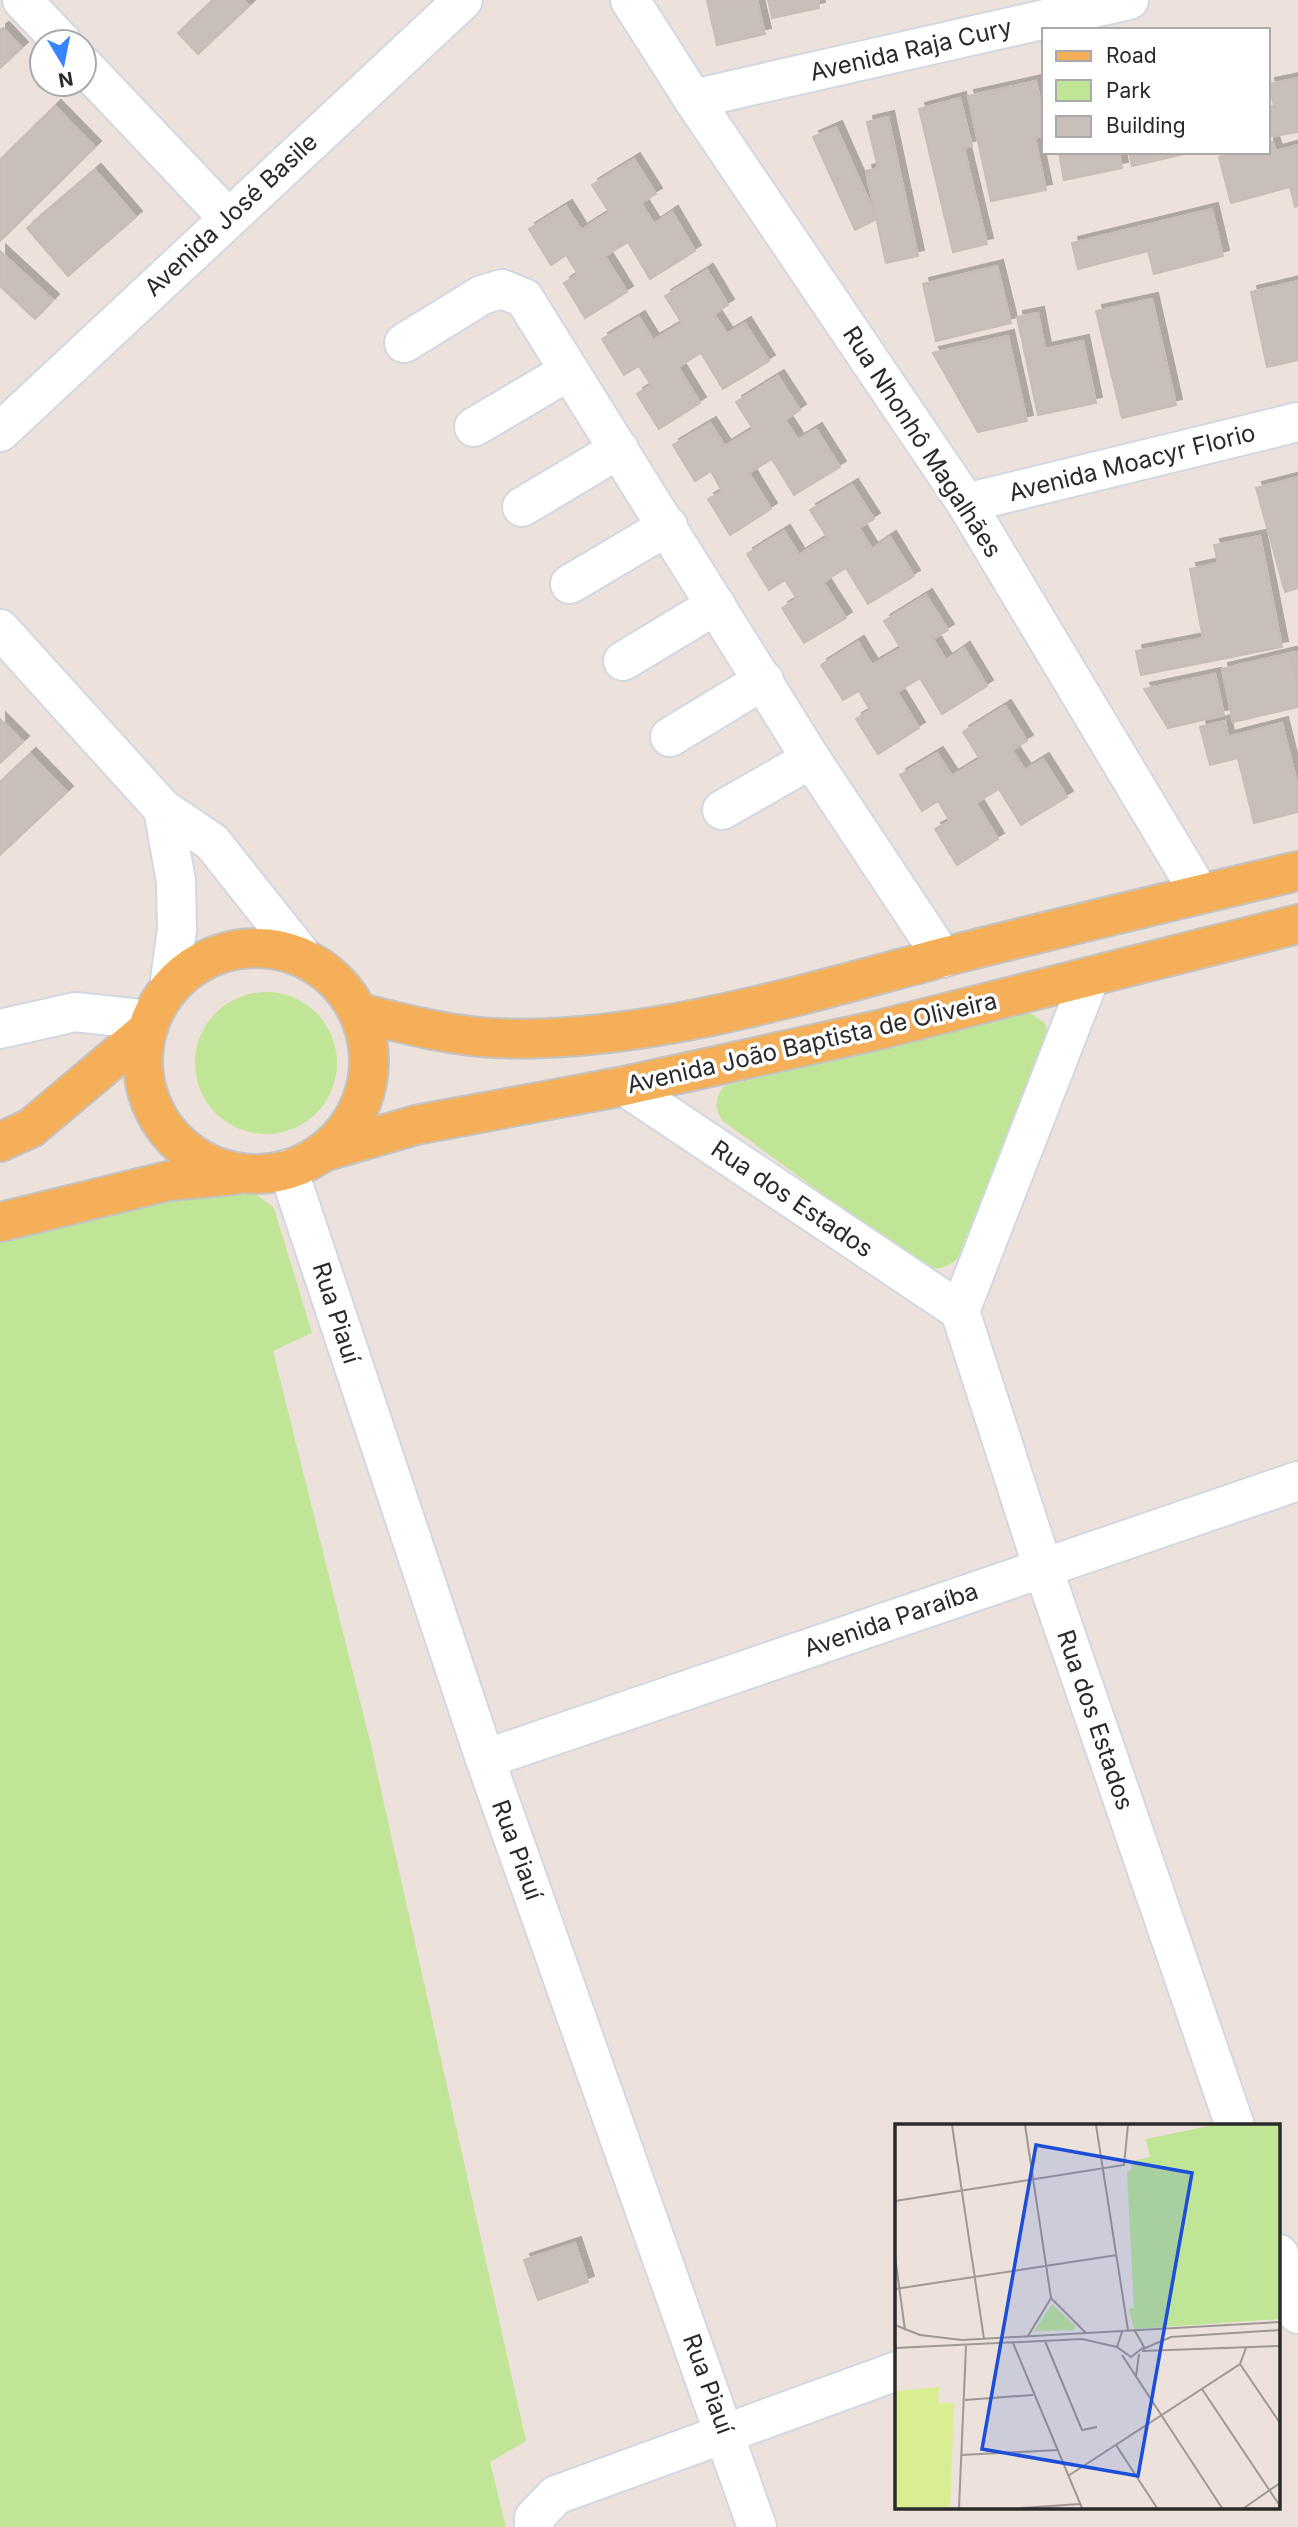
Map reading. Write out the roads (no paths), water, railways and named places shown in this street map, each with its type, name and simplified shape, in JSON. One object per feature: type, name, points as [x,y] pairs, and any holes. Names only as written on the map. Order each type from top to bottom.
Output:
[{"type":"main road","name":"Avenida João Baptista de Oliveira","points":[[359,1013],[458,1035],[560,1038],[738,1009],[1298,871]]},
{"type":"main road","name":"Avenida João Baptista de Oliveira","points":[[323,1152],[416,1125],[624,1086],[878,1030],[1298,924]]},
{"type":"main road","points":[[0,1142],[31,1128],[155,1013],[197,964],[232,950],[269,948],[304,958],[337,980],[359,1013],[370,1050],[366,1088],[350,1124],[323,1152],[270,1171],[168,1181],[0,1222]]},
{"type":"main road","points":[[155,1013],[142,1055],[150,1102],[161,1123],[185,1150],[217,1167],[270,1171]]},
{"type":"street","points":[[22,0],[49,28]]},
{"type":"street","name":"Avenida José Basile","points":[[0,432],[463,0]]},
{"type":"street","name":"Rua Nhonhô Magalhães","points":[[629,0],[967,503],[1200,894]]},
{"type":"street","name":"Avenida Raja Cury","points":[[693,99],[1129,0]]},
{"type":"street","points":[[98,81],[228,218]]},
{"type":"street","points":[[404,342],[482,295],[502,289],[524,298],[811,759],[943,958]]},
{"type":"street","points":[[474,426],[569,372]]},
{"type":"street","name":"Avenida Moacyr Florio","points":[[967,503],[1298,422]]},
{"type":"street","points":[[522,507],[619,449]]},
{"type":"street","points":[[570,584],[668,526]]},
{"type":"street","points":[[623,661],[716,605]]},
{"type":"street","points":[[0,629],[163,809],[212,842],[304,958]]},
{"type":"street","points":[[670,737],[764,680]]},
{"type":"street","points":[[722,810],[811,759]]},
{"type":"street","points":[[0,1029],[75,1012],[155,1013],[177,929],[176,881],[163,809]]},
{"type":"street","points":[[960,1311],[1090,976]]},
{"type":"street","name":"Rua dos Estados","points":[[624,1086],[960,1311],[1043,1568],[1234,2124]]},
{"type":"street","name":"Rua Piauí","points":[[270,1171],[485,1759],[757,2527]]},
{"type":"street","name":"Avenida Paraíba","points":[[485,1759],[1298,1481]]},
{"type":"street","points":[[1280,2238],[1298,2231]]},
{"type":"street","points":[[1280,2257],[1298,2314]]},
{"type":"street","points":[[534,2522],[556,2495],[895,2372]]}]
